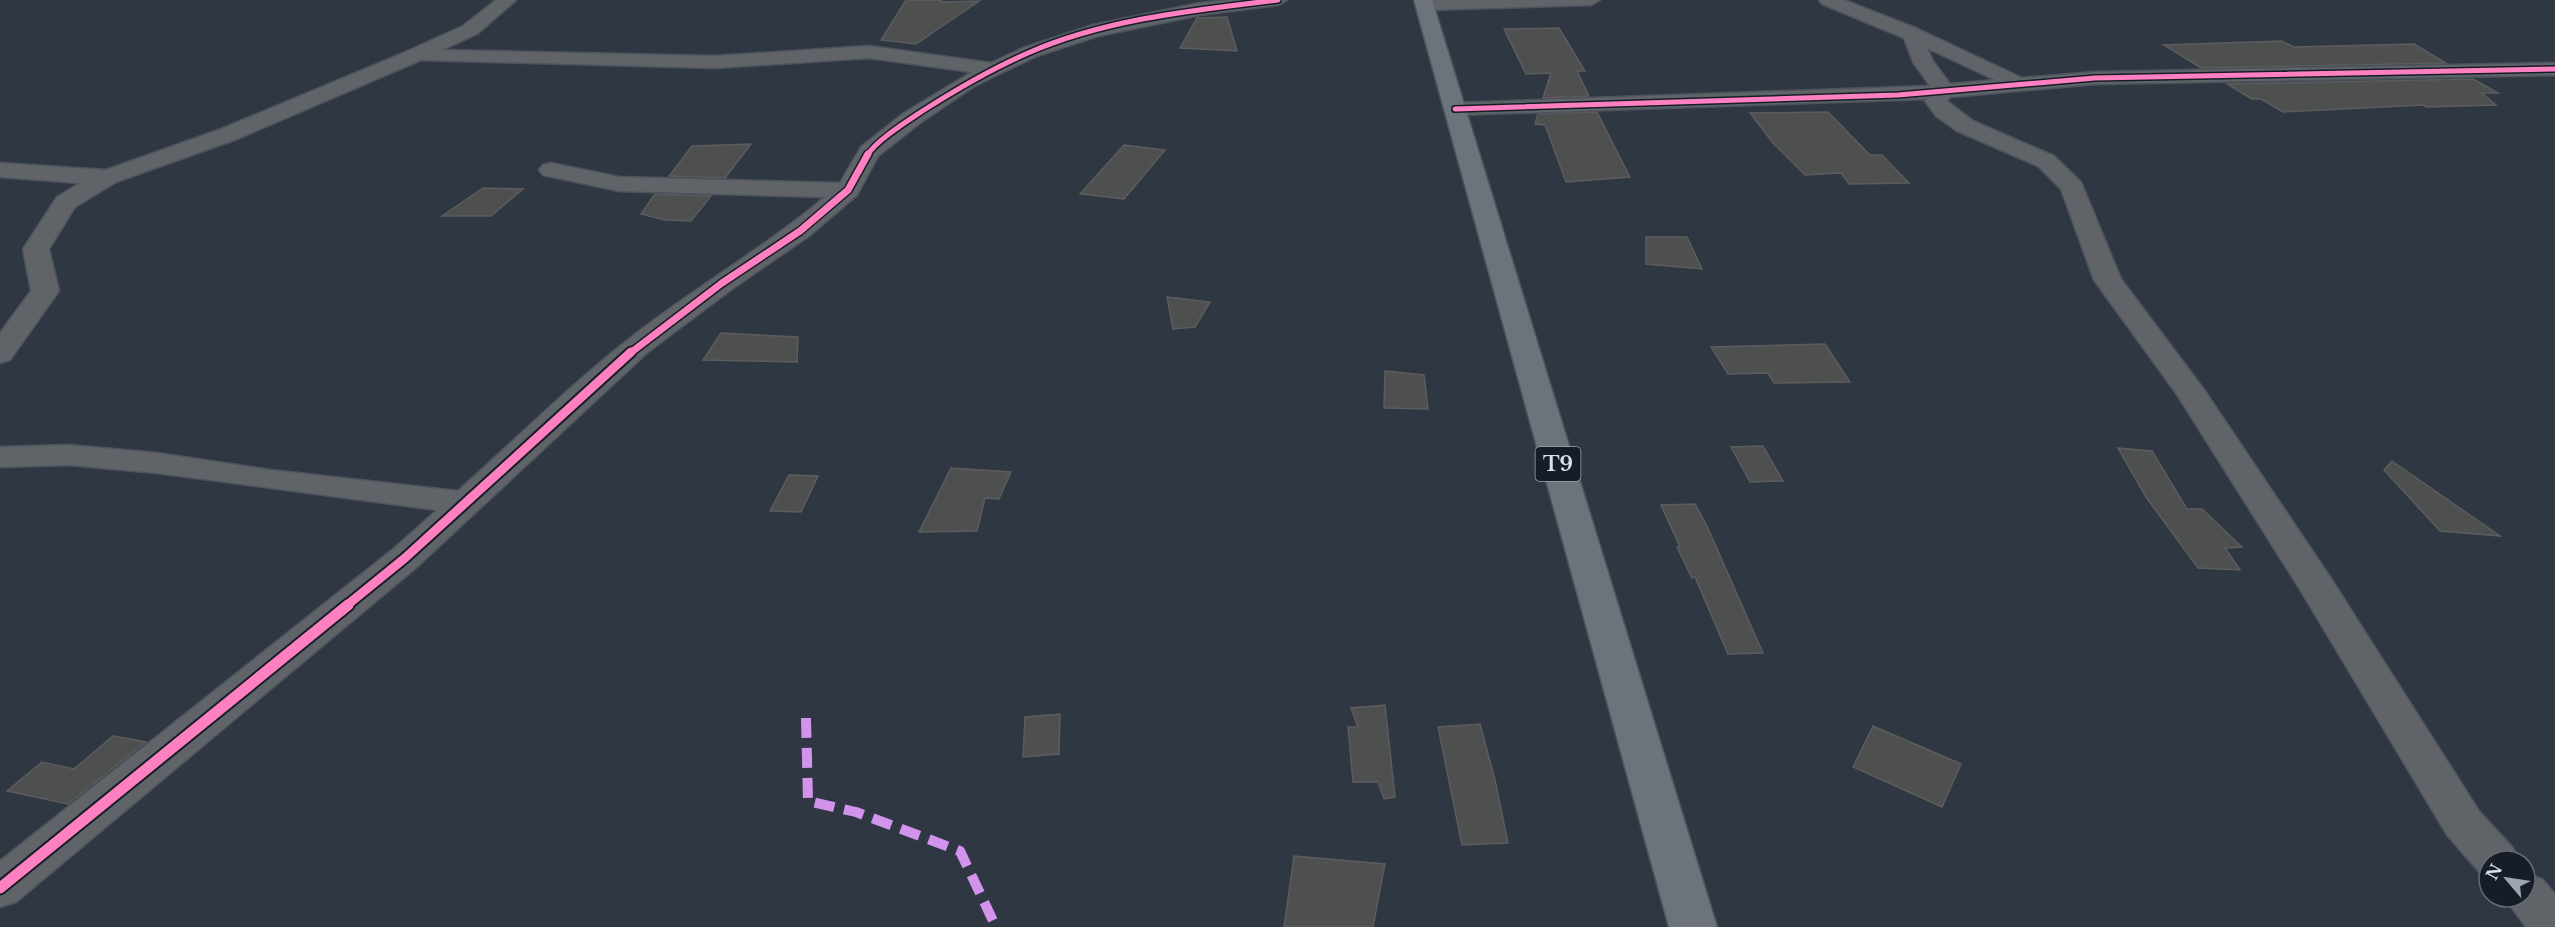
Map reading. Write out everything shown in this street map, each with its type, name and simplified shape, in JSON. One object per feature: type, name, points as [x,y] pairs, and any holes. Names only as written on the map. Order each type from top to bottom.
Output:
[{"type":"highway","name":"T9","points":[[1424,3],[1693,927]]},
{"type":"street","points":[[0,354],[45,291],[36,249],[66,202],[108,177],[229,134],[470,30],[507,0]]},
{"type":"street","points":[[0,888],[405,558],[638,346],[722,283],[800,231],[848,190],[869,152],[921,112],[966,83],[1030,52],[1113,26],[1200,9],[1278,0]]},
{"type":"street","points":[[1424,3],[1591,0]]},
{"type":"street","points":[[1828,0],[1911,33],[2018,84]]},
{"type":"street","points":[[1911,33],[1923,62],[1944,91]]},
{"type":"street","points":[[408,58],[479,55],[560,59],[760,61],[850,52],[994,69]]},
{"type":"street","points":[[1455,109],[1761,100],[1944,91],[2095,78],[2555,69]]},
{"type":"street","points":[[1944,91],[1936,100],[1944,111],[1965,126],[2046,161],[2072,187],[2109,280],[2190,391],[2319,589],[2463,823],[2486,849]]},
{"type":"street","points":[[0,170],[45,175],[108,177]]},
{"type":"street","points":[[551,170],[619,184],[697,188],[848,190]]},
{"type":"street","points":[[0,457],[69,455],[158,463],[271,480],[466,503]]},
{"type":"street","points":[[2537,907],[2555,927]]},
{"type":"building","points":[[906,0],[979,1],[916,44],[881,40]]},
{"type":"building","points":[[1227,17],[1237,51],[1180,48],[1197,18]]},
{"type":"building","points":[[1559,28],[1585,71],[1577,71],[1589,96],[1543,98],[1551,73],[1526,74],[1504,29]]},
{"type":"building","points":[[2282,41],[2294,47],[2414,44],[2446,63],[2201,68],[2164,45]]},
{"type":"building","points":[[2473,79],[2498,93],[2482,93],[2496,105],[2427,107],[2423,105],[2283,112],[2261,99],[2252,99],[2227,84]]},
{"type":"building","points":[[1597,112],[1630,177],[1566,182],[1545,125],[1535,124],[1538,114]]},
{"type":"building","points":[[1828,112],[1870,155],[1882,155],[1909,183],[1849,184],[1841,173],[1805,175],[1773,143],[1750,113]]},
{"type":"building","points":[[751,144],[725,178],[669,176],[692,146]]},
{"type":"building","points":[[1124,145],[1165,150],[1124,199],[1080,194]]},
{"type":"building","points":[[483,188],[523,189],[491,216],[442,216]]},
{"type":"building","points":[[655,194],[711,196],[691,221],[665,220],[641,214]]},
{"type":"building","points":[[1646,237],[1687,237],[1702,269],[1646,264]]},
{"type":"building","points":[[1167,297],[1210,302],[1195,327],[1173,329]]},
{"type":"building","points":[[721,333],[798,337],[797,362],[703,360]]},
{"type":"building","points":[[1825,344],[1850,382],[1774,383],[1768,373],[1728,374],[1711,347]]},
{"type":"building","points":[[1385,371],[1424,375],[1428,409],[1384,408]]},
{"type":"building","points":[[1763,446],[1783,481],[1750,482],[1731,447]]},
{"type":"building","points":[[2118,448],[2152,451],[2187,509],[2202,509],[2242,547],[2225,548],[2240,570],[2198,568],[2146,497]]},
{"type":"building","points":[[2392,461],[2500,536],[2440,531],[2384,470]]},
{"type":"building","points":[[951,468],[1011,472],[999,499],[985,498],[977,531],[919,532]]},
{"type":"building","points":[[789,475],[818,476],[801,512],[770,511]]},
{"type":"building","points":[[1695,504],[1763,653],[1728,654],[1695,577],[1692,578],[1677,547],[1680,547],[1661,505]]},
{"type":"building","points":[[1385,705],[1395,797],[1384,799],[1378,782],[1353,782],[1348,727],[1358,727],[1351,708]]},
{"type":"building","points":[[1060,714],[1059,754],[1023,757],[1025,717]]},
{"type":"building","points":[[1480,724],[1508,843],[1462,845],[1438,727]]},
{"type":"building","points":[[1873,726],[1961,764],[1942,807],[1853,767]]},
{"type":"building","points":[[113,736],[146,742],[68,804],[7,791],[42,762],[74,769]]},
{"type":"building","points":[[1294,856],[1385,864],[1373,927],[1284,927]]},
{"type":"marked path","points":[[806,718],[808,801],[856,812],[960,851],[996,927]]},
{"type":"cycle path","points":[[0,888],[405,558],[638,346],[722,283],[800,231],[848,190],[869,152],[912,118],[966,83],[994,69],[1030,52],[1093,31],[1200,9],[1278,0]]},
{"type":"cycle path","points":[[1455,109],[1898,95],[2095,78],[2555,69]]}]
